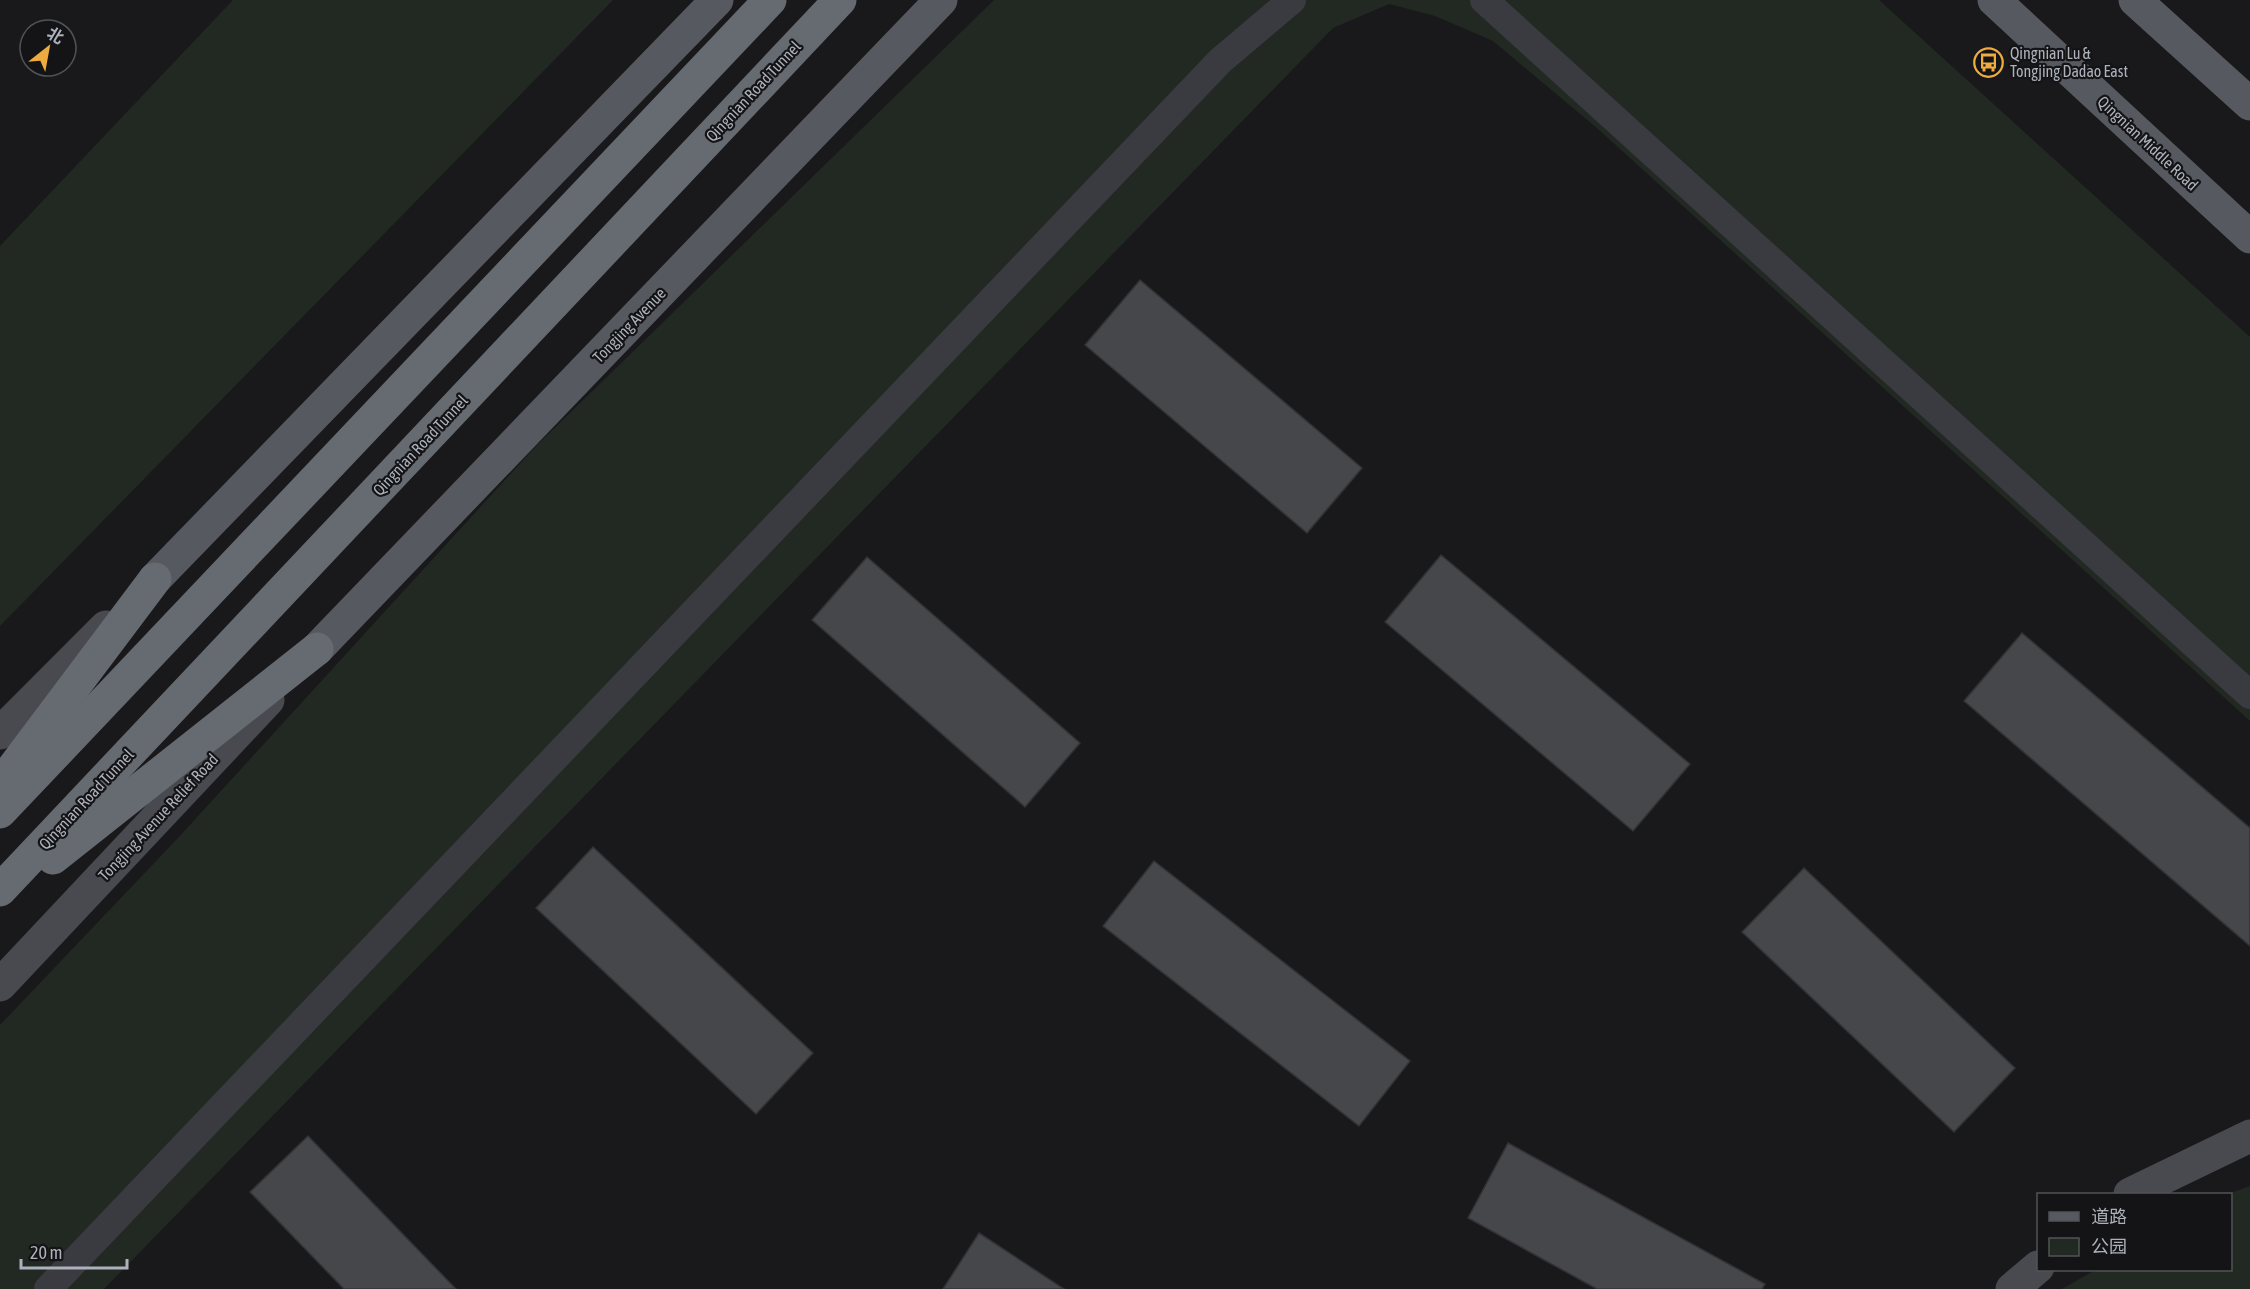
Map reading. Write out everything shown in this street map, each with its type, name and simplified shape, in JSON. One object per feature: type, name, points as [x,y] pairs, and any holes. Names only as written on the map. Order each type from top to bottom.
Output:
[{"type":"highway","points":[[0,812],[770,0]]},
{"type":"highway","name":"Qingnian Road Tunnel","points":[[0,890],[840,0]]},
{"type":"highway","points":[[0,786],[154,579]]},
{"type":"highway","points":[[0,900],[317,649]]},
{"type":"main road","points":[[154,579],[717,0]]},
{"type":"main road","name":"Tongjing Avenue","points":[[317,649],[941,0]]},
{"type":"main road","name":"Qingnian Middle Road","points":[[1994,0],[2250,237]]},
{"type":"main road","points":[[2136,0],[2250,104]]},
{"type":"street","points":[[48,1289],[1220,61],[1292,0]]},
{"type":"street","points":[[1484,0],[2250,695]]},
{"type":"street","points":[[0,733],[154,579]]},
{"type":"street","name":"Tongjing Avenue Relief Road","points":[[0,985],[317,649]]},
{"type":"street","points":[[2132,1193],[2250,1136]]},
{"type":"street","points":[[2012,1289],[2037,1268]]},
{"type":"green space","points":[[233,0],[613,0],[0,626],[0,246]]},
{"type":"green space","points":[[994,0],[1879,0],[2250,337],[2250,721],[1598,129],[1493,41],[1435,16],[1389,4],[1333,28],[104,1289],[0,1289],[0,1025],[178,838],[536,446]]},
{"type":"green space","points":[[2250,1186],[2250,1289],[2062,1289],[2093,1271],[2232,1271],[2231,1193]]},
{"type":"building","points":[[1140,280],[1362,468],[1307,533],[1085,345]]},
{"type":"building","points":[[1441,555],[1690,764],[1633,831],[1385,622]]},
{"type":"building","points":[[867,557],[1080,743],[1025,807],[812,620]]},
{"type":"building","points":[[2022,633],[2250,828],[2250,946],[1964,701]]},
{"type":"building","points":[[593,847],[813,1053],[756,1114],[536,908]]},
{"type":"building","points":[[1154,861],[1410,1061],[1359,1126],[1103,926]]},
{"type":"building","points":[[1804,868],[2015,1068],[1954,1132],[1742,932]]},
{"type":"building","points":[[308,1136],[456,1289],[344,1289],[250,1192]]},
{"type":"building","points":[[1508,1143],[1765,1284],[1762,1289],[1597,1289],[1468,1218]]},
{"type":"building","points":[[979,1233],[1064,1289],[943,1289]]},
{"type":"place","name":"Qingnian Lu & Tongjing Dadao East","points":[[1989,62]]}]
